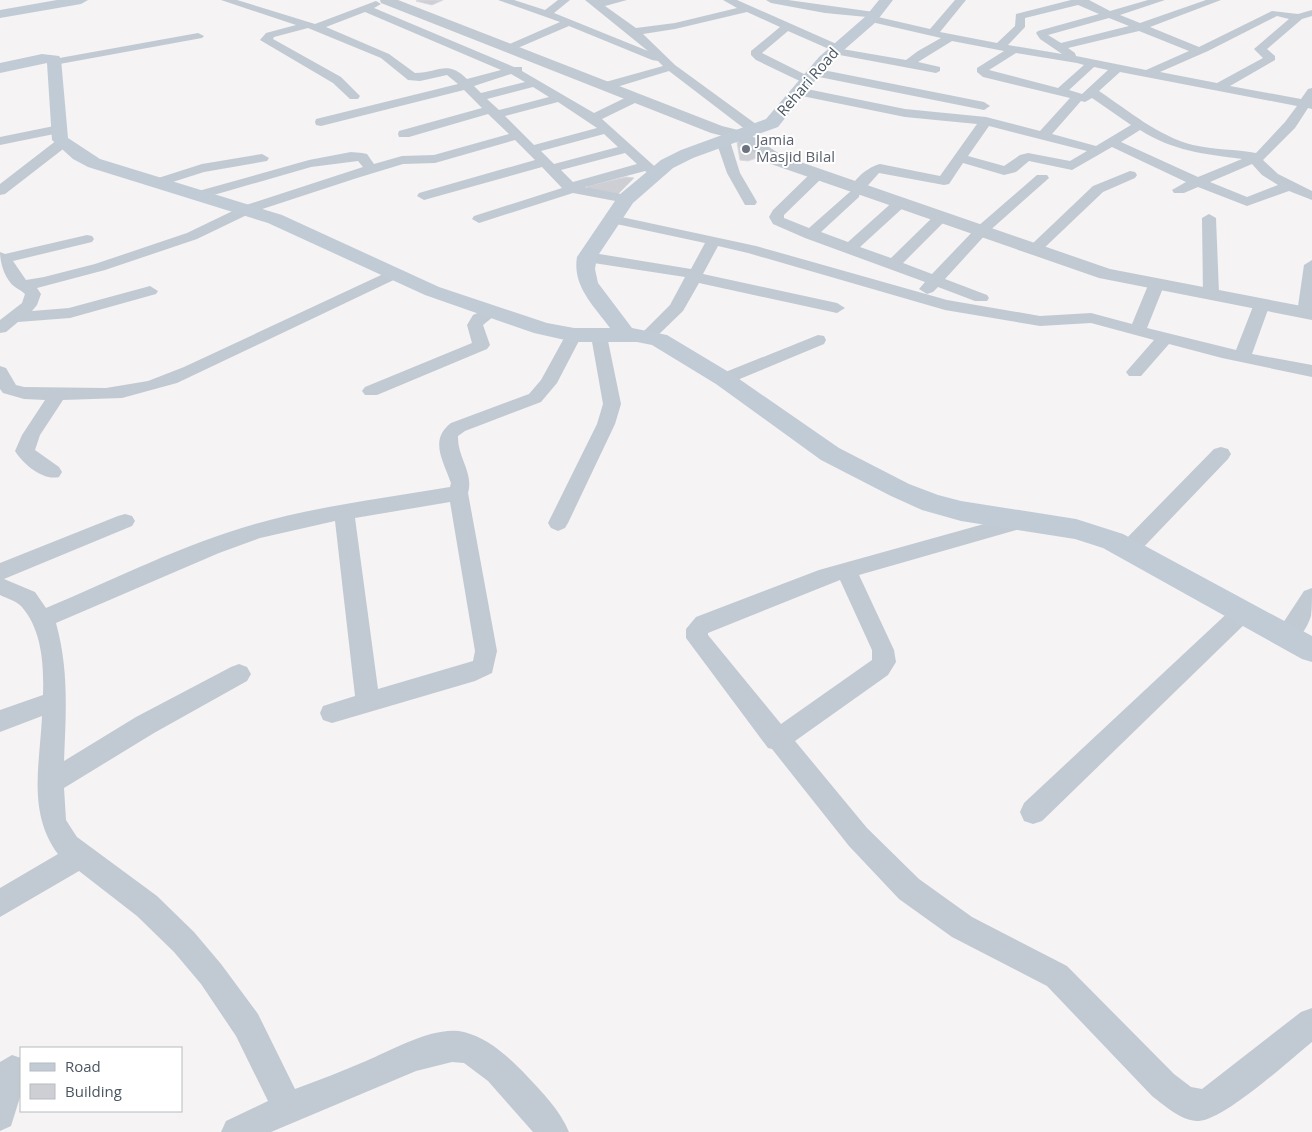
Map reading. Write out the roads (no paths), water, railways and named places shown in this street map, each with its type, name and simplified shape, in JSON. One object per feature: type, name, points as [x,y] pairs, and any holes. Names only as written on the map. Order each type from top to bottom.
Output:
[{"type":"main road","points":[[0,14],[81,0]]},
{"type":"main road","name":"Rehari Road","points":[[587,257],[626,199],[651,170],[687,154],[772,123],[784,111],[805,81],[839,46],[873,17],[886,0]]},
{"type":"main road","points":[[0,68],[46,57],[52,58],[54,62],[60,136],[78,155],[108,170],[248,209],[275,219],[432,291],[491,312],[542,328],[574,334],[637,336]]},
{"type":"main road","points":[[587,257],[585,269],[591,303],[613,333],[637,336],[675,349],[724,379],[823,450],[892,486],[931,503],[961,512],[1076,529],[1130,549],[1312,650]]},
{"type":"street","points":[[230,0],[273,16],[312,26],[385,56],[412,77],[450,71],[480,97],[571,188],[626,199]]},
{"type":"street","points":[[354,96],[338,80],[266,40],[270,35],[312,26],[386,0],[717,130],[739,136]]},
{"type":"street","points":[[503,0],[546,14],[668,64]]},
{"type":"street","points":[[546,14],[565,0]]},
{"type":"street","points":[[593,3],[622,0]]},
{"type":"street","points":[[728,0],[786,26],[839,46],[936,69]]},
{"type":"street","points":[[771,0],[873,17],[950,38],[1019,49],[1116,69]]},
{"type":"street","points":[[933,33],[961,0]]},
{"type":"street","points":[[1000,46],[1020,27],[1020,16],[1080,0],[1110,15],[1199,51]]},
{"type":"street","points":[[1077,60],[1044,37],[1042,33],[1160,0]]},
{"type":"street","points":[[1059,47],[1140,27],[1216,0]]},
{"type":"street","points":[[593,3],[649,44],[739,136],[769,157],[818,174],[856,191],[901,202],[1099,271],[1309,313],[1312,265]]},
{"type":"street","points":[[364,8],[514,71],[536,83],[594,118],[651,170]]},
{"type":"street","points":[[633,32],[675,26],[747,9]]},
{"type":"street","points":[[1148,73],[1199,51],[1276,13],[1298,17]]},
{"type":"street","points":[[1219,87],[1271,58],[1270,55],[1260,49],[1298,17],[1312,13]]},
{"type":"street","points":[[419,31],[444,22]]},
{"type":"street","points":[[509,48],[568,23]]},
{"type":"street","points":[[786,26],[755,53],[760,58],[805,81],[905,113],[982,120],[1098,150]]},
{"type":"street","points":[[54,62],[198,36]]},
{"type":"street","points":[[909,64],[922,53],[950,38]]},
{"type":"street","points":[[839,46],[866,42]]},
{"type":"street","points":[[904,49],[922,53]]},
{"type":"street","points":[[1116,69],[1084,98],[987,74],[981,68],[1019,49],[1088,66],[1116,69],[1148,73],[1219,87],[1309,100],[1290,125],[1257,157],[1179,190]]},
{"type":"street","points":[[321,122],[514,71],[540,60]]},
{"type":"street","points":[[606,86],[668,64]]},
{"type":"street","points":[[1060,92],[1088,66]]},
{"type":"street","points":[[810,234],[856,191],[876,168],[944,181],[961,158],[991,99],[1010,79]]},
{"type":"street","points":[[805,81],[991,99]]},
{"type":"street","points":[[480,97],[536,83]]},
{"type":"street","points":[[1092,92],[1141,124],[1181,146],[1200,151],[1234,152],[1257,157]]},
{"type":"street","points":[[1044,135],[1077,97]]},
{"type":"street","points":[[404,134],[560,98]]},
{"type":"street","points":[[594,118],[635,98]]},
{"type":"street","points":[[961,158],[1006,171],[1022,159],[1028,158],[1072,166],[1141,124]]},
{"type":"street","points":[[533,149],[607,129]]},
{"type":"street","points":[[26,285],[87,271],[175,242],[214,227],[248,209],[372,169],[402,160],[435,159],[519,135]]},
{"type":"street","points":[[0,141],[60,136]]},
{"type":"street","points":[[0,191],[60,136]]},
{"type":"street","points":[[739,136],[727,161],[733,175],[750,202]]},
{"type":"street","points":[[1111,142],[1247,202],[1290,186]]},
{"type":"street","points":[[424,196],[628,148]]},
{"type":"street","points":[[200,195],[298,167],[352,156],[362,157],[372,169]]},
{"type":"street","points":[[1257,157],[1257,163],[1264,170],[1290,186],[1312,196]]},
{"type":"street","points":[[157,183],[202,168],[262,158]]},
{"type":"street","points":[[478,219],[571,188],[651,170]]},
{"type":"street","points":[[818,174],[776,217],[784,225],[982,298]]},
{"type":"street","points":[[1036,248],[1098,189],[1130,175]]},
{"type":"street","points":[[919,299],[982,230],[1042,178]]},
{"type":"street","points":[[849,249],[901,202]]},
{"type":"street","points":[[893,265],[942,216]]},
{"type":"street","points":[[1209,218],[1211,293]]},
{"type":"street","points":[[612,219],[714,240],[919,299],[1040,321],[1091,318],[1242,357],[1312,371]]},
{"type":"street","points":[[4,324],[32,300],[33,294],[26,285],[18,280],[2,258],[87,239]]},
{"type":"street","points":[[637,336],[676,308],[714,240]]},
{"type":"street","points":[[587,257],[694,275],[838,308]]},
{"type":"street","points":[[0,372],[7,395],[117,395],[158,385],[394,274]]},
{"type":"street","points":[[1138,330],[1156,283]]},
{"type":"street","points":[[4,324],[70,313],[150,291]]},
{"type":"street","points":[[1242,357],[1262,304]]},
{"type":"street","points":[[371,392],[481,345],[475,325],[491,312]]},
{"type":"street","points":[[332,712],[475,671],[484,666],[486,651],[458,493],[462,483],[448,446],[449,434],[458,427],[535,398],[548,383],[574,334]]},
{"type":"street","points":[[558,523],[606,424],[612,404],[599,336]]},
{"type":"street","points":[[1135,372],[1165,338]]},
{"type":"street","points":[[724,379],[818,340]]},
{"type":"street","points":[[52,472],[30,457],[25,451],[31,434],[57,395]]},
{"type":"street","points":[[1130,549],[1221,454]]},
{"type":"street","points":[[42,619],[234,538],[344,512],[458,493]]},
{"type":"street","points":[[344,512],[368,702]]},
{"type":"street","points":[[0,572],[125,521]]},
{"type":"street","points":[[1020,522],[846,570],[704,622],[697,629],[697,638],[777,740],[858,837],[909,889],[962,927],[1057,976],[1074,991],[1160,1082],[1179,1097],[1194,1105],[1203,1106],[1213,1101],[1312,1023]]},
{"type":"street","points":[[777,740],[880,668],[884,662],[883,650],[846,570]]},
{"type":"street","points":[[0,586],[19,591],[29,598],[42,619],[53,655],[55,701],[51,782],[53,822],[58,834],[80,856],[148,906],[184,942],[211,974],[247,1025],[288,1108]]},
{"type":"street","points":[[1287,636],[1312,596]]},
{"type":"street","points":[[1033,812],[1243,612]]},
{"type":"street","points":[[51,782],[145,725],[239,674]]},
{"type":"street","points":[[0,721],[55,701]]},
{"type":"street","points":[[0,903],[80,856]]},
{"type":"street","points":[[237,1132],[288,1108],[431,1050],[464,1047],[484,1056],[536,1109],[553,1132]]},
{"type":"street","points":[[0,1115],[12,1070]]},
{"type":"place","name":"Jamia Masjid Bilal","points":[[746,149]]}]
